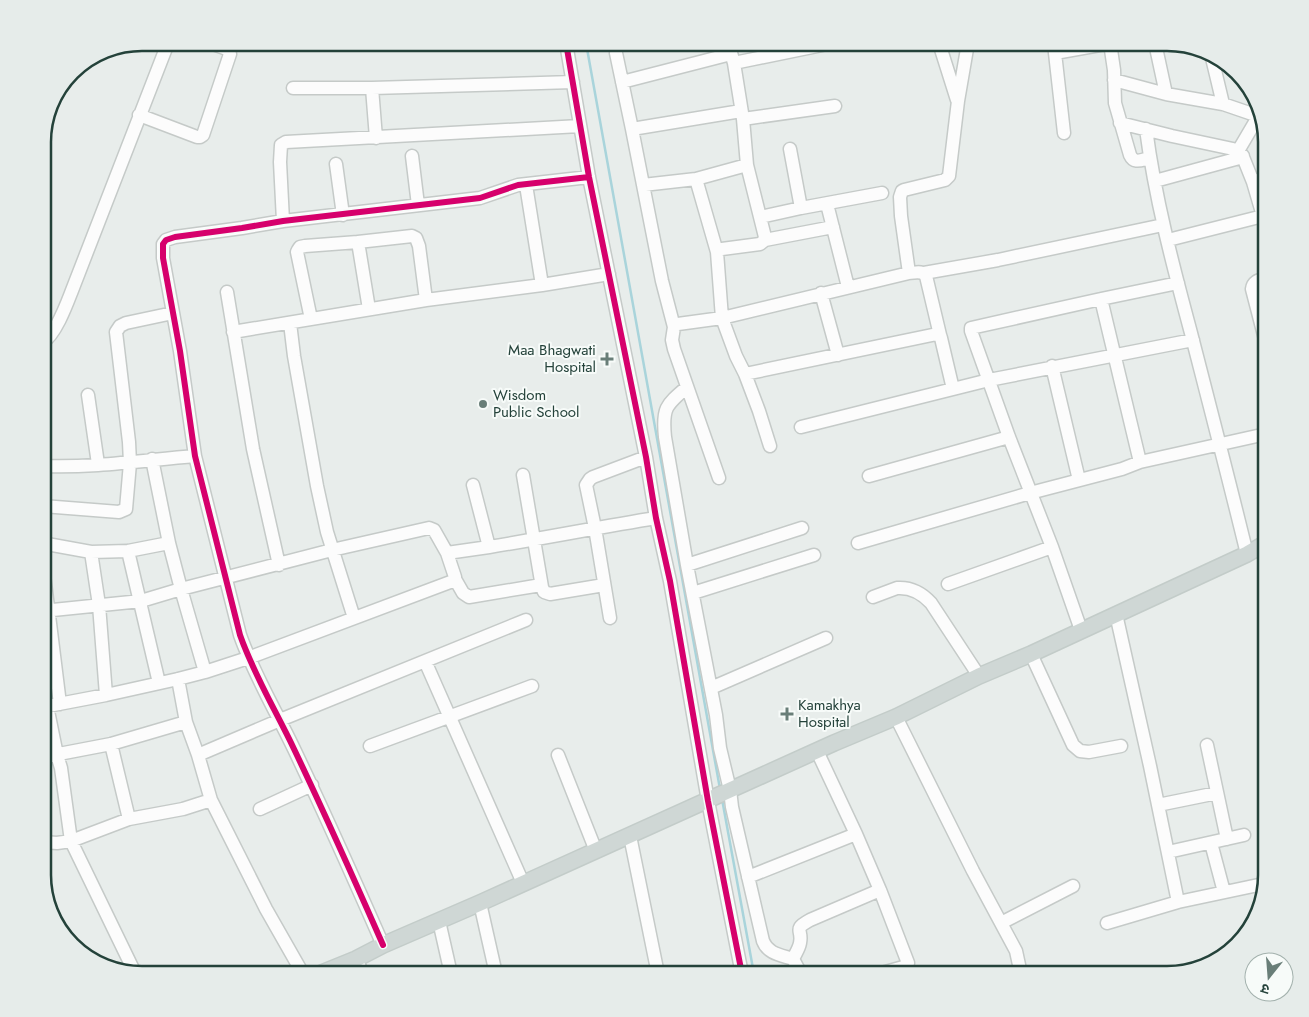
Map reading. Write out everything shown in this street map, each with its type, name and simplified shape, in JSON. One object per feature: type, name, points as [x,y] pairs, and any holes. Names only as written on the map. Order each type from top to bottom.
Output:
[{"type":"main road","points":[[339,966],[817,750],[896,717],[979,676],[1031,654],[1258,548]]},
{"type":"street","points":[[51,334],[72,293],[164,51]]},
{"type":"street","points":[[139,116],[197,137],[203,135],[230,54],[228,51]]},
{"type":"street","points":[[568,51],[589,177],[623,338],[656,518],[721,795],[732,807],[765,946],[774,953],[793,959]]},
{"type":"street","points":[[622,82],[731,53],[749,51]]},
{"type":"street","points":[[942,51],[958,101]]},
{"type":"street","points":[[909,273],[900,197],[904,190],[945,180],[949,176],[966,51]]},
{"type":"street","points":[[1054,51],[1064,133]]},
{"type":"street","points":[[1111,51],[1114,103],[1132,159],[1136,161],[1150,158]]},
{"type":"street","points":[[1157,51],[1166,94]]},
{"type":"street","points":[[616,53],[662,281],[674,327],[672,340],[719,478]]},
{"type":"street","points":[[731,53],[742,115],[748,165],[765,240]]},
{"type":"street","points":[[1214,65],[1223,104]]},
{"type":"street","points":[[1114,80],[1166,94],[1223,104],[1254,115]]},
{"type":"street","points":[[293,88],[372,88],[573,82]]},
{"type":"street","points":[[372,88],[376,138]]},
{"type":"street","points":[[632,129],[742,115],[835,106]]},
{"type":"street","points":[[1120,123],[1241,154]]},
{"type":"street","points":[[1155,181],[1241,154],[1256,124]]},
{"type":"street","points":[[283,221],[280,148],[286,142],[580,126]]},
{"type":"street","points":[[1146,130],[1163,225],[1247,554]]},
{"type":"street","points":[[790,149],[801,208]]},
{"type":"street","points":[[1241,154],[1258,196]]},
{"type":"street","points":[[412,156],[418,205]]},
{"type":"street","points":[[336,164],[342,215]]},
{"type":"street","points":[[643,185],[696,179],[748,165]]},
{"type":"street","points":[[383,945],[312,785],[248,658],[236,619],[195,456],[162,244],[166,240],[175,237],[283,221],[480,198],[496,194],[509,187],[589,177]]},
{"type":"street","points":[[696,179],[717,252],[722,318],[759,411],[770,446]]},
{"type":"street","points":[[1253,182],[1258,180]]},
{"type":"street","points":[[526,185],[542,285]]},
{"type":"street","points":[[760,218],[801,208],[882,194]]},
{"type":"street","points":[[827,204],[848,287]]},
{"type":"street","points":[[1168,240],[1258,217]]},
{"type":"street","points":[[674,327],[678,324],[722,318],[909,273],[924,273],[998,260],[1163,225]]},
{"type":"street","points":[[717,252],[722,249],[760,244],[765,240],[833,227]]},
{"type":"street","points":[[311,319],[298,250],[300,247],[305,246],[412,236],[416,238],[420,246],[426,300]]},
{"type":"street","points":[[358,242],[369,309]]},
{"type":"street","points":[[924,273],[942,338],[953,389]]},
{"type":"street","points":[[234,332],[426,300],[609,274]]},
{"type":"street","points":[[1258,280],[1252,289],[1258,312]]},
{"type":"street","points":[[1081,630],[1009,437],[971,331],[972,327],[1178,282]]},
{"type":"street","points":[[227,292],[253,449],[279,564]]},
{"type":"street","points":[[821,293],[838,355]]},
{"type":"street","points":[[1100,298],[1140,462]]},
{"type":"street","points":[[51,507],[122,511],[127,507],[130,463],[129,442],[116,332],[120,326],[126,323],[173,313]]},
{"type":"street","points":[[290,323],[317,486],[332,550],[354,618]]},
{"type":"street","points":[[745,374],[933,334],[940,335]]},
{"type":"street","points":[[801,427],[1052,366],[1193,340]]},
{"type":"street","points":[[1052,366],[1080,480]]},
{"type":"street","points":[[687,388],[668,405],[665,411],[665,437],[692,593],[711,688],[720,748],[721,795],[741,966]]},
{"type":"street","points":[[88,395],[98,464]]},
{"type":"street","points":[[858,543],[1030,493],[1122,469],[1140,462],[1258,436]]},
{"type":"street","points":[[869,476],[1009,437]]},
{"type":"street","points":[[51,466],[130,463],[152,459],[195,456]]},
{"type":"street","points":[[610,618],[596,528],[586,485],[590,479],[646,457]]},
{"type":"street","points":[[152,459],[169,543],[205,672]]},
{"type":"street","points":[[523,475],[541,584],[544,592],[550,594],[604,585]]},
{"type":"street","points":[[473,485],[489,547]]},
{"type":"street","points":[[447,553],[534,540],[656,518]]},
{"type":"street","points":[[51,610],[141,601],[332,550],[429,528],[434,530],[447,553],[455,579],[463,593],[469,597],[541,584]]},
{"type":"street","points":[[687,565],[802,528]]},
{"type":"street","points":[[51,545],[91,552],[128,550],[169,543]]},
{"type":"street","points":[[948,584],[1052,548]]},
{"type":"street","points":[[128,550],[159,683]]},
{"type":"street","points":[[91,552],[99,605],[106,695]]},
{"type":"street","points":[[692,593],[814,555]]},
{"type":"street","points":[[51,706],[205,672],[248,658],[455,579]]},
{"type":"street","points":[[873,597],[901,587],[913,590],[925,597],[931,603],[979,676]]},
{"type":"street","points":[[1116,614],[1178,902]]},
{"type":"street","points":[[198,755],[526,620]]},
{"type":"street","points":[[711,688],[826,638]]},
{"type":"street","points":[[1031,654],[1073,745],[1080,751],[1089,752],[1121,746]]},
{"type":"street","points":[[425,661],[523,883]]},
{"type":"street","points":[[178,679],[186,722],[211,800],[266,909],[299,966]]},
{"type":"street","points":[[370,746],[532,686]]},
{"type":"street","points":[[51,713],[71,841],[131,965]]},
{"type":"street","points":[[896,717],[973,871],[1016,951],[1019,966]]},
{"type":"street","points":[[51,756],[111,744],[186,722]]},
{"type":"street","points":[[111,744],[129,819]]},
{"type":"street","points":[[1207,745],[1227,839]]},
{"type":"street","points":[[817,750],[880,890],[908,963],[906,966]]},
{"type":"street","points":[[558,755],[596,851]]},
{"type":"street","points":[[260,809],[312,785]]},
{"type":"street","points":[[1158,805],[1218,793]]},
{"type":"street","points":[[51,843],[71,841],[129,819],[183,810],[211,800]]},
{"type":"street","points":[[748,877],[856,834]]},
{"type":"street","points":[[1168,852],[1244,835]]},
{"type":"street","points":[[630,836],[656,966]]},
{"type":"street","points":[[1211,843],[1224,892]]},
{"type":"street","points":[[1107,923],[1178,902],[1257,885]]},
{"type":"street","points":[[1001,923],[1073,886]]},
{"type":"street","points":[[796,966],[793,959],[800,942],[799,929],[801,926],[810,920],[880,890]]},
{"type":"street","points":[[480,903],[494,966]]},
{"type":"street","points":[[439,921],[448,966]]},
{"type":"street","points":[[356,959],[359,966]]},
{"type":"waterway","points":[[587,51],[720,789]]},
{"type":"waterway","points":[[722,799],[753,966]]},
{"type":"cycle path","points":[[567,51],[589,177],[670,581],[708,801],[740,966]]},
{"type":"cycle path","points":[[383,945],[317,798],[258,679],[240,635],[195,456],[180,351],[163,258],[163,244],[166,240],[175,237],[283,221],[480,198],[518,185],[589,177]]},
{"type":"place","name":"Maa Bhagwati Hospital","points":[[607,359]]},
{"type":"place","name":"Wisdom Public School","points":[[483,404]]},
{"type":"place","name":"Kamakhya Hospital","points":[[787,714]]}]
